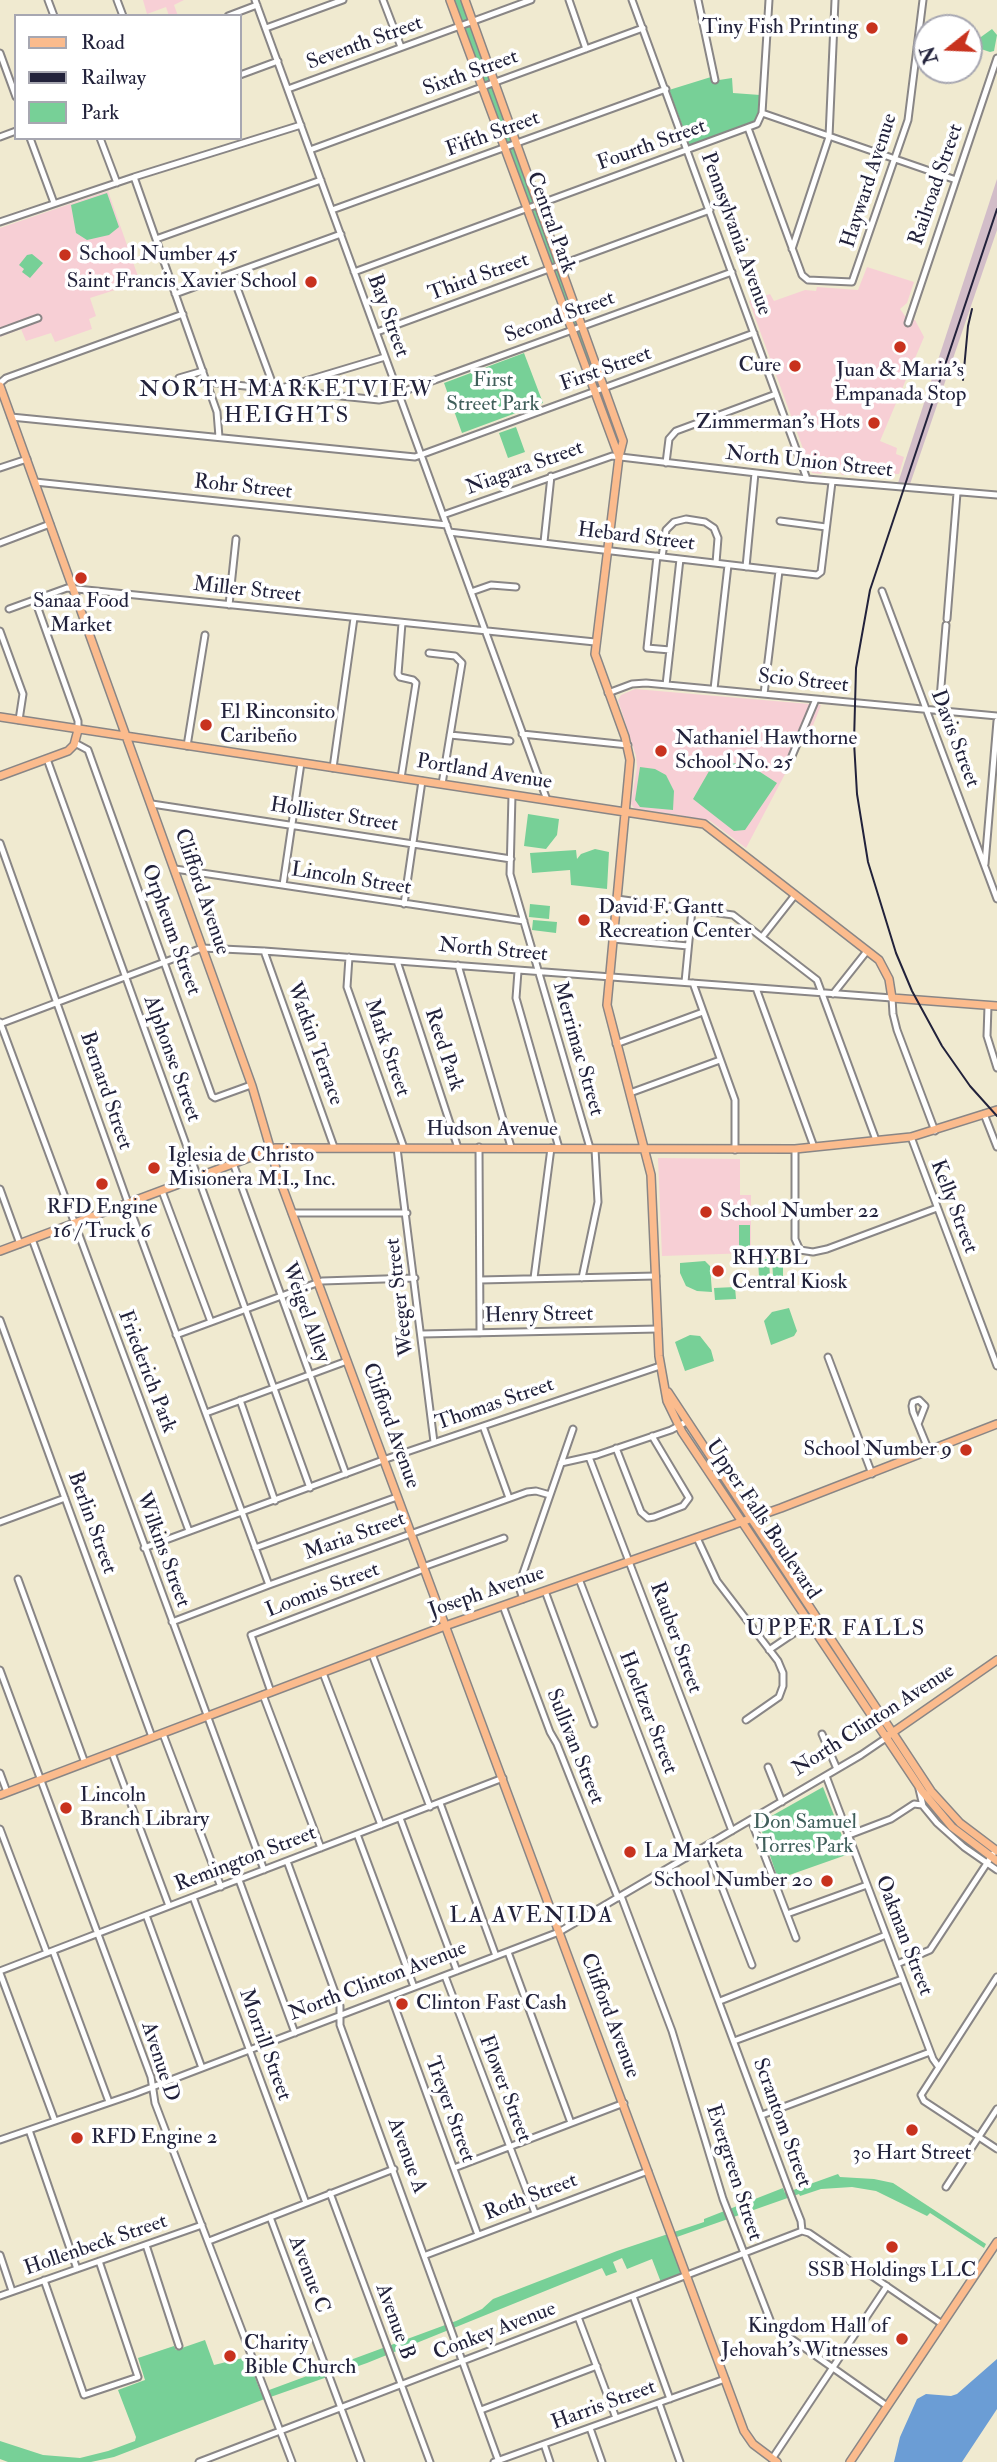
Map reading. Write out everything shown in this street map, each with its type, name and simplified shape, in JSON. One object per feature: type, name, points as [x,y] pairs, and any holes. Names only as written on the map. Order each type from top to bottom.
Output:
[{"type":"main road","name":"Central Park","points":[[450,0],[619,457]]},
{"type":"main road","name":"Central Park","points":[[465,0],[606,387],[623,441],[595,642],[596,660],[628,746],[629,767],[609,978]]},
{"type":"main road","name":"Clifford Avenue","points":[[0,384],[251,1085],[269,1150],[725,2379],[747,2435],[759,2450],[774,2460]]},
{"type":"main road","name":"Portland Avenue","points":[[0,717],[704,824],[883,965],[892,998]]},
{"type":"main road","points":[[0,776],[68,751],[75,743],[78,730]]},
{"type":"main road","name":"Upper Falls Boulevard","points":[[609,978],[607,1013],[652,1182],[660,1366],[666,1388],[682,1424],[889,1735],[918,1786],[952,1827],[994,1857]]},
{"type":"main road","name":"North Street","points":[[892,998],[993,1006]]},
{"type":"main road","name":"Hudson Avenue","points":[[0,1251],[269,1150],[334,1147],[795,1149],[911,1137],[997,1110]]},
{"type":"main road","name":"Joseph Avenue","points":[[4,1794],[445,1626],[697,1538],[997,1425]]},
{"type":"main road","name":"Upper Falls Boulevard","points":[[746,1520],[809,1623],[889,1735],[942,1805],[994,1857]]},
{"type":"main road","name":"North Clinton Avenue","points":[[889,1735],[997,1660]]},
{"type":"main road","points":[[850,2462],[993,2247]]},
{"type":"street","points":[[265,28],[343,0]]},
{"type":"street","points":[[383,0],[401,47]]},
{"type":"street","name":"Seventh Street","points":[[288,89],[531,0]]},
{"type":"street","points":[[569,0],[586,49]]},
{"type":"street","name":"Pennsylvania Avenue","points":[[632,0],[807,479]]},
{"type":"street","points":[[698,0],[715,80]]},
{"type":"street","points":[[769,0],[762,113],[956,180]]},
{"type":"street","points":[[792,249],[829,137],[835,0]]},
{"type":"street","name":"Hayward Avenue","points":[[792,249],[805,278],[849,283],[853,281],[909,117],[923,0]]},
{"type":"street","points":[[232,14],[256,3]]},
{"type":"street","name":"Bay Street","points":[[256,3],[547,800]]},
{"type":"street","name":"Sixth Street","points":[[310,150],[643,28]]},
{"type":"street","points":[[0,53],[3,71],[14,93]]},
{"type":"street","name":"Railroad Street","points":[[908,323],[997,58]]},
{"type":"street","points":[[242,74],[278,61]]},
{"type":"street","name":"Fifth Street","points":[[332,210],[666,89]]},
{"type":"street","name":"Fourth Street","points":[[354,272],[748,128],[757,124],[762,113]]},
{"type":"street","points":[[0,222],[301,125]]},
{"type":"street","points":[[748,128],[792,249]]},
{"type":"street","points":[[31,140],[54,203]]},
{"type":"street","points":[[101,140],[117,183]]},
{"type":"street","points":[[134,177],[217,412],[219,437]]},
{"type":"street","points":[[156,239],[321,180]]},
{"type":"street","name":"Third Street","points":[[377,332],[710,210]]},
{"type":"street","points":[[176,294],[341,234]]},
{"type":"street","name":"Second Street","points":[[207,383],[379,400],[399,395],[732,272]]},
{"type":"street","points":[[232,274],[275,390],[385,357]]},
{"type":"street","points":[[0,384],[6,378],[183,314]]},
{"type":"street","points":[[0,332],[38,318]]},
{"type":"street","name":"First Street","points":[[11,417],[415,457],[754,333]]},
{"type":"street","points":[[179,378],[203,371]]},
{"type":"street","points":[[666,463],[669,439],[676,431],[776,394]]},
{"type":"street","name":"Niagara Street","points":[[443,515],[607,457],[619,457]]},
{"type":"street","name":"North Union Street","points":[[619,457],[832,482],[997,495]]},
{"type":"street","points":[[0,468],[27,459]]},
{"type":"street","points":[[746,567],[755,473]]},
{"type":"street","points":[[544,542],[551,476]]},
{"type":"street","name":"Rohr Street","points":[[35,482],[448,529]]},
{"type":"street","points":[[780,521],[826,527],[832,482]]},
{"type":"street","points":[[939,711],[957,492]]},
{"type":"street","points":[[670,650],[647,648],[659,556],[666,530],[677,520],[705,522],[714,528],[718,538],[716,563]]},
{"type":"street","points":[[0,542],[50,524]]},
{"type":"street","name":"Hebard Street","points":[[448,529],[820,575],[826,527]]},
{"type":"street","points":[[229,605],[236,539]]},
{"type":"street","points":[[666,685],[680,559]]},
{"type":"street","points":[[714,689],[728,565]]},
{"type":"street","points":[[764,694],[779,570]]},
{"type":"street","points":[[471,592],[491,585],[516,587]]},
{"type":"street","name":"Miller Street","points":[[5,610],[67,588],[595,642]]},
{"type":"street","name":"Davis Street","points":[[881,590],[994,885],[997,899]]},
{"type":"street","points":[[35,600],[78,721],[78,730]]},
{"type":"street","points":[[333,768],[354,618]]},
{"type":"street","points":[[401,778],[416,683],[398,674],[402,623]]},
{"type":"street","points":[[0,631],[23,694],[19,720]]},
{"type":"street","points":[[187,746],[205,635]]},
{"type":"street","points":[[429,653],[455,656],[462,663],[442,784]]},
{"type":"street","name":"Scio Street","points":[[608,693],[639,682],[997,719]]},
{"type":"street","points":[[792,756],[816,699]]},
{"type":"street","points":[[985,866],[997,719]]},
{"type":"street","points":[[522,734],[628,746]]},
{"type":"street","points":[[450,735],[509,741]]},
{"type":"street","name":"Orpheum Street","points":[[75,743],[88,749],[212,1096],[215,1098],[251,1085]]},
{"type":"street","name":"Alphonse Street","points":[[47,759],[310,1488]]},
{"type":"street","points":[[283,885],[301,763]]},
{"type":"street","points":[[404,904],[422,781]]},
{"type":"street","name":"Merrimac Street","points":[[512,795],[510,874],[592,1149],[598,1202],[582,1278]]},
{"type":"street","name":"Hollister Street","points":[[152,804],[510,859]]},
{"type":"street","name":"Bernard Street","points":[[0,843],[128,1203],[269,1585]]},
{"type":"street","name":"Lincoln Street","points":[[174,869],[524,921]]},
{"type":"street","points":[[762,937],[794,895]]},
{"type":"street","points":[[617,899],[733,915],[817,980],[876,1140]]},
{"type":"street","points":[[685,982],[692,909]]},
{"type":"street","points":[[613,939],[688,946]]},
{"type":"street","name":"North Street","points":[[0,1024],[202,948],[892,998]]},
{"type":"street","name":"Watkin Terrace","points":[[264,951],[334,1147]]},
{"type":"street","points":[[833,994],[867,951]]},
{"type":"street","name":"Mark Street","points":[[349,957],[347,987],[401,1148]]},
{"type":"street","name":"Reed Park","points":[[397,961],[458,1148]]},
{"type":"street","points":[[458,965],[511,1147]]},
{"type":"street","points":[[518,971],[516,999],[555,1148],[534,1278]]},
{"type":"street","points":[[693,983],[735,1100],[735,1150]]},
{"type":"street","points":[[756,988],[814,1147]]},
{"type":"street","points":[[892,998],[897,1030],[935,1131]]},
{"type":"street","points":[[993,1006],[988,1036],[996,1064]]},
{"type":"street","points":[[616,1044],[703,1012]]},
{"type":"street","name":"Friederich Park","points":[[0,1024],[188,1531]]},
{"type":"street","points":[[630,1093],[720,1060]]},
{"type":"street","points":[[984,1114],[997,1147]]},
{"type":"street","name":"Kelly Street","points":[[911,1137],[997,1366]]},
{"type":"street","points":[[479,1147],[480,1333]]},
{"type":"street","name":"Weeger Street","points":[[401,1148],[435,1442]]},
{"type":"street","points":[[795,1149],[796,1239],[800,1250],[823,1251],[937,1208]]},
{"type":"street","name":"Weigel Alley","points":[[233,1163],[346,1474]]},
{"type":"street","points":[[0,1189],[20,1244]]},
{"type":"street","points":[[162,1191],[211,1322]]},
{"type":"street","points":[[292,1213],[407,1213]]},
{"type":"street","name":"Wilkins Street","points":[[32,1240],[264,1870]]},
{"type":"street","points":[[480,1279],[656,1276]]},
{"type":"street","points":[[176,1335],[330,1279],[415,1278]]},
{"type":"street","name":"Berlin Street","points":[[0,1320],[152,1737]]},
{"type":"street","name":"Henry Street","points":[[422,1334],[658,1329]]},
{"type":"street","points":[[828,1357],[872,1474]]},
{"type":"street","points":[[205,1413],[347,1361]]},
{"type":"street","name":"Thomas Street","points":[[144,1548],[383,1460],[660,1366]]},
{"type":"street","points":[[240,1400],[275,1501]]},
{"type":"street","points":[[561,1463],[589,1457],[682,1424]]},
{"type":"street","points":[[918,1424],[929,1451]]},
{"type":"street","points":[[483,1426],[509,1498]]},
{"type":"street","points":[[523,1599],[521,1577],[573,1429]]},
{"type":"street","points":[[616,1448],[641,1512],[648,1518],[654,1517],[683,1506],[689,1498],[652,1436]]},
{"type":"street","name":"Rauber Street","points":[[589,1457],[732,1831]]},
{"type":"street","name":"Maria Street","points":[[172,1622],[509,1498],[533,1491],[550,1495]]},
{"type":"street","points":[[255,1548],[397,1497]]},
{"type":"street","points":[[0,1522],[65,1498]]},
{"type":"street","points":[[423,1568],[504,1538]]},
{"type":"street","points":[[697,1538],[721,1588],[782,1670],[782,1689],[773,1703],[746,1720]]},
{"type":"street","name":"Loomis Street","points":[[267,1694],[251,1634],[423,1568]]},
{"type":"street","points":[[18,1579],[85,1763]]},
{"type":"street","name":"Hoeltzer Street","points":[[579,1579],[686,1858]]},
{"type":"street","points":[[545,1591],[594,1724]]},
{"type":"street","name":"Sullivan Street","points":[[503,1606],[550,1732],[620,1897]]},
{"type":"street","points":[[769,1650],[809,1623]]},
{"type":"street","points":[[372,1654],[430,1807]]},
{"type":"street","name":"Avenue D","points":[[0,1670],[151,2077],[154,2099],[292,2462]]},
{"type":"street","points":[[323,1673],[381,1825]]},
{"type":"street","points":[[267,1694],[321,1848]]},
{"type":"street","points":[[163,1734],[220,1887]]},
{"type":"street","points":[[822,1734],[837,1769]]},
{"type":"street","name":"North Clinton Avenue","points":[[0,2140],[153,2087],[559,1932],[826,1776],[889,1735]]},
{"type":"street","points":[[112,1753],[169,1906]]},
{"type":"street","points":[[768,1767],[782,1802]]},
{"type":"street","points":[[0,1773],[4,1794]]},
{"type":"street","name":"Oakman Street","points":[[826,1776],[930,2052],[939,2066]]},
{"type":"street","name":"Remington Street","points":[[0,1972],[503,1778]]},
{"type":"street","points":[[918,1786],[923,1806],[950,1836],[994,1857]]},
{"type":"street","points":[[440,1803],[496,1956]]},
{"type":"street","points":[[849,1835],[891,1819],[914,1804],[923,1806]]},
{"type":"street","points":[[400,1818],[457,1971]]},
{"type":"street","points":[[751,1820],[796,1938]]},
{"type":"street","points":[[0,1829],[109,2102]]},
{"type":"street","points":[[357,1835],[414,1987]]},
{"type":"street","points":[[706,1846],[752,1965]]},
{"type":"street","points":[[994,1857],[997,1870]]},
{"type":"street","points":[[897,1964],[930,1950],[994,1857]]},
{"type":"street","name":"Avenue A","points":[[287,1861],[340,2006],[340,2025],[426,2255],[497,2461]]},
{"type":"street","name":"Scrantom Street","points":[[669,1868],[762,2115],[802,2231]]},
{"type":"street","points":[[239,1880],[295,2033]]},
{"type":"street","points":[[787,1914],[867,1885]]},
{"type":"street","name":"Morrill Street","points":[[193,1897],[306,2203]]},
{"type":"street","name":"Evergreen Street","points":[[620,1897],[669,2023],[718,2186],[772,2325],[887,2406]]},
{"type":"street","points":[[146,1915],[202,2068]]},
{"type":"street","points":[[720,2001],[886,1935]]},
{"type":"street","points":[[508,1952],[571,2123]]},
{"type":"street","points":[[0,1972],[55,2121]]},
{"type":"street","name":"Flower Street","points":[[445,1976],[535,2213]]},
{"type":"street","points":[[997,1978],[921,2097],[997,2149]]},
{"type":"street","points":[[734,2041],[902,1979]]},
{"type":"street","name":"Treyer Street","points":[[391,1996],[478,2235]]},
{"type":"street","points":[[762,2115],[930,2052]]},
{"type":"street","points":[[454,2168],[624,2103]]},
{"type":"street","points":[[946,2187],[997,2109]]},
{"type":"street","points":[[29,2130],[77,2269]]},
{"type":"street","points":[[209,2241],[394,2169]]},
{"type":"street","name":"Roth Street","points":[[426,2255],[648,2171]]},
{"type":"street","name":"Avenue B","points":[[330,2193],[430,2462]]},
{"type":"street","name":"Avenue C","points":[[270,2217],[361,2462]]},
{"type":"street","name":"Hollenbeck Street","points":[[0,2295],[202,2225]]},
{"type":"street","points":[[802,2231],[809,2233],[942,2324]]},
{"type":"street","name":"Conkey Avenue","points":[[203,2461],[802,2231]]},
{"type":"street","points":[[146,2245],[179,2346]]},
{"type":"street","points":[[0,2255],[12,2291]]},
{"type":"street","points":[[44,2280],[84,2395],[138,2377],[99,2261]]},
{"type":"street","points":[[774,2460],[887,2286]]},
{"type":"street","points":[[633,2296],[670,2399]]},
{"type":"street","points":[[578,2317],[616,2418]]},
{"type":"street","points":[[481,2410],[597,2366]]},
{"type":"street","name":"Harris Street","points":[[497,2461],[725,2379]]},
{"type":"street","points":[[659,2403],[680,2462]]},
{"type":"street","points":[[590,2428],[602,2462]]},
{"type":"street","points":[[544,2444],[550,2462]]},
{"type":"shaded area","points":[[143,0],[184,0],[174,5],[177,14],[168,14],[166,7],[147,14]]},
{"type":"shaded area","points":[[997,179],[997,230],[908,490],[898,483]]},
{"type":"shaded area","name":"School Number 45","points":[[108,191],[140,282],[90,298],[96,316],[89,319],[92,329],[55,342],[51,333],[26,341],[21,329],[0,337],[0,228]]},
{"type":"shaded area","points":[[867,267],[914,282],[907,303],[900,309],[905,316],[915,320],[924,337],[880,441],[897,448],[896,454],[904,457],[899,474],[842,475],[840,472],[825,470],[821,474],[812,473],[749,301],[770,294],[774,301],[805,290],[816,291],[817,287],[858,290]]},
{"type":"shaded area","points":[[635,689],[821,705],[808,738],[804,738],[746,848],[709,820],[634,808],[631,804],[637,767],[636,756],[618,700],[621,695]]},
{"type":"shaded area","name":"School Number 22","points":[[658,1158],[740,1159],[740,1195],[751,1195],[751,1253],[662,1256]]},
{"type":"green space","points":[[453,0],[462,0],[618,428],[619,447]]},
{"type":"green space","points":[[992,29],[997,35],[994,51],[983,50],[983,36]]},
{"type":"green space","points":[[711,77],[714,84],[719,80],[732,78],[733,93],[760,95],[758,120],[690,146],[669,90]]},
{"type":"green space","points":[[107,193],[119,227],[109,235],[87,240],[76,233],[71,205]]},
{"type":"green space","points":[[32,254],[43,263],[30,278],[22,272],[24,269],[19,265],[27,255]]},
{"type":"green space","name":"First Street Park","points":[[524,353],[543,403],[462,433],[444,383]]},
{"type":"green space","points":[[516,427],[525,452],[508,458],[499,433]]},
{"type":"green space","points":[[730,762],[757,770],[777,783],[745,830],[734,831],[693,799],[712,766]]},
{"type":"green space","points":[[640,767],[655,769],[666,775],[674,791],[673,810],[640,807],[635,800]]},
{"type":"green space","points":[[528,814],[559,819],[557,835],[546,849],[524,846]]},
{"type":"green space","points":[[595,849],[609,852],[607,889],[571,885],[570,870],[532,873],[530,853],[576,850],[577,859],[581,854]]},
{"type":"green space","points":[[530,904],[550,906],[549,919],[529,917]]},
{"type":"green space","points":[[533,920],[557,922],[556,933],[532,930]]},
{"type":"green space","points":[[739,1225],[750,1225],[750,1247],[739,1248]]},
{"type":"green space","points":[[783,1258],[783,1276],[773,1276],[772,1259]]},
{"type":"green space","points":[[758,1259],[769,1259],[770,1277],[759,1277]]},
{"type":"green space","points":[[705,1261],[710,1266],[712,1292],[697,1291],[686,1286],[680,1273],[680,1263]]},
{"type":"green space","points":[[735,1287],[736,1299],[715,1300],[714,1288]]},
{"type":"green space","points":[[789,1308],[797,1331],[794,1336],[771,1345],[764,1321],[772,1312]]},
{"type":"green space","points":[[690,1335],[700,1336],[711,1350],[714,1361],[685,1371],[675,1342]]},
{"type":"green space","name":"Don Samuel Torres Park","points":[[823,1787],[849,1854],[778,1879],[759,1823]]},
{"type":"green space","points":[[838,2174],[840,2177],[893,2183],[986,2244],[984,2248],[930,2213],[927,2216],[876,2191],[852,2187],[821,2189],[800,2196],[799,2194],[674,2238],[687,2275],[662,2285],[652,2259],[627,2269],[622,2258],[613,2262],[617,2272],[606,2276],[602,2268],[367,2363],[114,2457],[91,2462],[8,2462],[0,2459],[0,2441],[43,2455],[80,2458],[135,2441],[136,2437],[118,2390],[145,2380],[138,2358],[174,2346],[176,2350],[205,2340],[214,2365],[247,2357],[261,2393],[456,2321],[482,2309],[493,2299],[617,2251],[704,2222],[704,2219],[783,2188],[785,2193]]},
{"type":"water","points":[[997,2359],[997,2409],[962,2462],[894,2462],[900,2437],[917,2399],[926,2394],[957,2394]]},
{"type":"railway","points":[[997,209],[870,590],[856,668],[854,742],[857,794],[868,862],[896,953],[912,991],[942,1046],[970,1086],[997,1116]]},
{"type":"railway","points":[[963,380],[972,309]]},
{"type":"place","name":"Tiny Fish Printing","points":[[872,28]]},
{"type":"place","name":"School Number 45","points":[[65,255]]},
{"type":"place","name":"Saint Francis Xavier School","points":[[311,282]]},
{"type":"place","name":"Juan & Maria's Empanada Stop","points":[[900,347]]},
{"type":"place","name":"Cure","points":[[795,366]]},
{"type":"place","name":"Zimmerman's Hots","points":[[874,423]]},
{"type":"place","name":"Sanaa Food Market","points":[[81,578]]},
{"type":"place","name":"El Rinconsito Caribeño","points":[[206,725]]},
{"type":"place","name":"Nathaniel Hawthorne School No. 25","points":[[661,751]]},
{"type":"place","name":"David F. Gantt Recreation Center","points":[[584,920]]},
{"type":"place","name":"Iglesia de Christo Misionera M.I., Inc.","points":[[154,1168]]},
{"type":"place","name":"RFD Engine 16 / Truck 6","points":[[102,1184]]},
{"type":"place","name":"School Number 22","points":[[706,1212]]},
{"type":"place","name":"RHYBL Central Kiosk","points":[[718,1271]]},
{"type":"place","name":"School Number 9","points":[[966,1450]]},
{"type":"place","name":"Lincoln Branch Library","points":[[66,1808]]},
{"type":"place","name":"La Marketa","points":[[630,1852]]},
{"type":"place","name":"School Number 20","points":[[827,1881]]},
{"type":"place","name":"Clinton Fast Cash","points":[[402,2004]]},
{"type":"place","name":"30 Hart Street","points":[[912,2130]]},
{"type":"place","name":"RFD Engine 2","points":[[77,2138]]},
{"type":"place","name":"SSB Holdings LLC","points":[[892,2247]]},
{"type":"place","name":"Kingdom Hall of Jehovah’s Witnesses","points":[[902,2339]]},
{"type":"place","name":"Charity Bible Church","points":[[230,2356]]},
{"type":"district","name":"NORTH MARKETVIEW HEIGHTS","points":[[287,404]]},
{"type":"district","name":"UPPER FALLS","points":[[836,1630]]},
{"type":"district","name":"LA AVENIDA","points":[[532,1917]]}]
